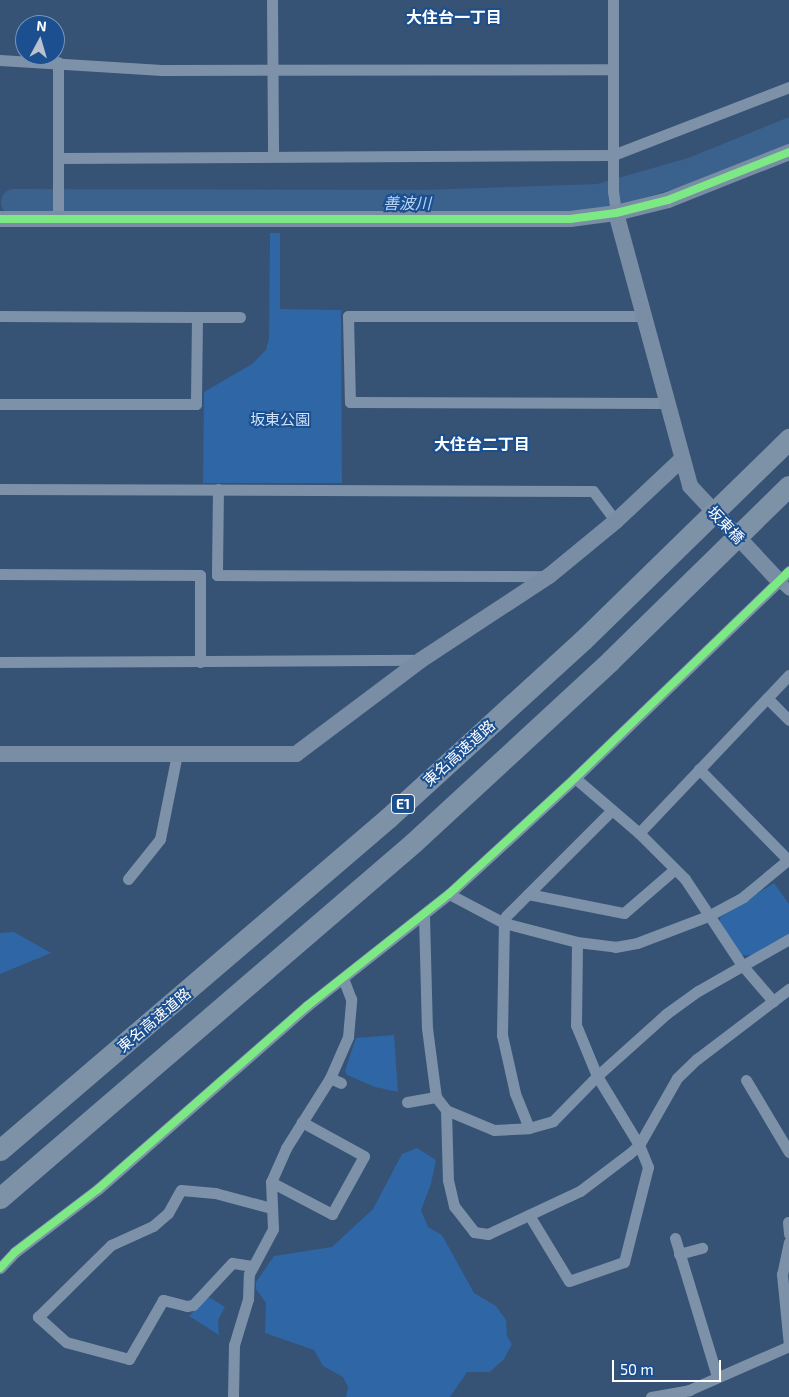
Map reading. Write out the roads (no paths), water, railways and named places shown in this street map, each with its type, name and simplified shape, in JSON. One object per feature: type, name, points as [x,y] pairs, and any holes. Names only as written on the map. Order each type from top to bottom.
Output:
[{"type":"highway","name":"東名高速道路","points":[[0,1150],[395,811],[583,640],[789,438]]},
{"type":"highway","name":"E1","points":[[0,1198],[414,843],[610,661],[789,486]]},
{"type":"street","points":[[272,0],[273,156]]},
{"type":"street","points":[[0,754],[296,754],[421,660],[549,576],[616,521],[682,459],[616,213],[612,155],[613,0]]},
{"type":"street","points":[[0,60],[15,61]]},
{"type":"street","points":[[65,63],[162,70],[613,69]]},
{"type":"street","points":[[58,65],[58,220]]},
{"type":"street","points":[[59,158],[612,155],[789,87]]},
{"type":"street","points":[[0,219],[540,220],[616,213],[668,200],[789,152]]},
{"type":"street","points":[[0,316],[240,317]]},
{"type":"street","points":[[643,316],[348,316],[350,402],[667,403]]},
{"type":"street","points":[[0,404],[196,404],[198,317]]},
{"type":"street","name":"坂東橋","points":[[682,459],[696,493],[757,557],[786,581]]},
{"type":"street","points":[[0,489],[593,491],[616,521]]},
{"type":"street","points":[[218,489],[217,575],[549,576]]},
{"type":"street","points":[[0,574],[200,574],[200,662]]},
{"type":"street","points":[[0,1268],[343,978],[424,916],[786,581]]},
{"type":"street","points":[[0,662],[421,660]]},
{"type":"street","points":[[639,833],[789,675]]},
{"type":"street","points":[[767,698],[789,720]]},
{"type":"street","points":[[128,879],[160,839],[177,754]]},
{"type":"street","points":[[449,894],[504,923],[577,942],[615,947],[637,943],[708,916],[743,897],[789,859],[699,770]]},
{"type":"street","points":[[575,778],[611,812],[639,833],[675,869],[742,965],[773,1001]]},
{"type":"street","points":[[529,1128],[514,1093],[502,1036],[504,923],[506,916],[611,812]]},
{"type":"street","points":[[528,894],[624,913],[675,869]]},
{"type":"street","points":[[424,916],[427,1028],[436,1097],[446,1110],[494,1130],[529,1128],[553,1121],[597,1076],[666,1014],[742,965],[789,939]]},
{"type":"street","points":[[529,1215],[569,1281],[624,1262],[648,1168],[639,1145],[597,1076],[576,1025],[577,942]]},
{"type":"street","points":[[233,1397],[234,1345],[248,1298],[252,1266],[273,1229],[271,1208],[272,1182],[302,1122],[330,1078],[348,1037],[350,1000],[343,978]]},
{"type":"street","points":[[446,1110],[448,1180],[454,1206],[474,1232],[488,1234],[580,1191],[639,1145],[677,1078],[789,989]]},
{"type":"street","points":[[330,1078],[341,1084]]},
{"type":"street","points":[[746,1080],[789,1152]]},
{"type":"street","points":[[408,1102],[436,1097]]},
{"type":"street","points":[[272,1182],[332,1214],[364,1156],[302,1122]]},
{"type":"street","points":[[252,1266],[232,1263],[193,1305],[187,1306],[163,1300],[129,1359],[66,1342],[38,1317],[111,1245],[153,1226],[168,1213],[181,1190],[215,1193],[271,1208]]},
{"type":"street","points":[[676,1238],[679,1254],[717,1376]]},
{"type":"street","points":[[651,1397],[690,1394],[717,1376],[789,1346],[782,1274],[789,1242]]},
{"type":"street","points":[[679,1254],[702,1248]]},
{"type":"waterway","name":"善波川","points":[[14,202],[420,203],[599,197],[693,170],[789,131]]},
{"type":"district","name":"大住台一丁目","points":[[454,17]]},
{"type":"district","name":"大住台二丁目","points":[[482,444]]},
{"type":"park label","name":"坂東公園","points":[[280,420]]}]
